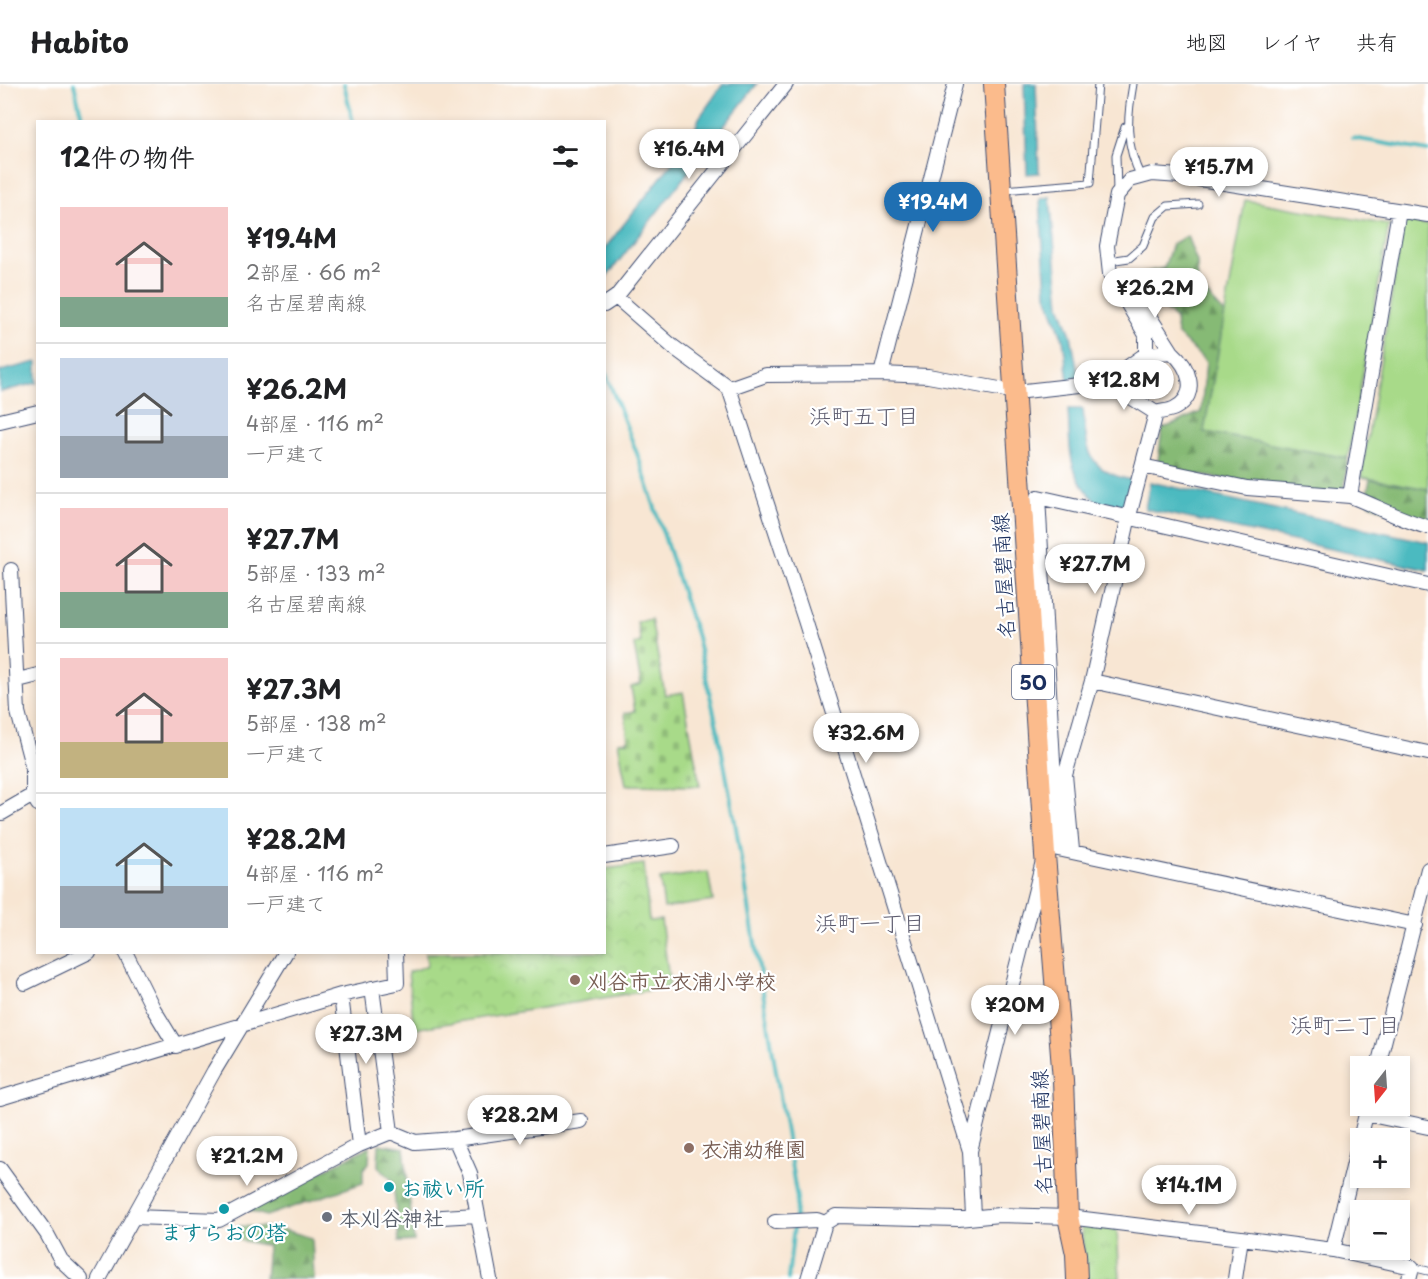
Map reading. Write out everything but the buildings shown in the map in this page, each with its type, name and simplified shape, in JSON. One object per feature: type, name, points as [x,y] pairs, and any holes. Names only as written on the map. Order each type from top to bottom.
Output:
[{"type":"main road","name":"名古屋碧南線","points":[[994,84],[1003,190],[1045,855],[1063,1080],[1068,1217],[1076,1254],[1077,1279]]},
{"type":"street","points":[[786,84],[610,301],[729,388],[805,620],[970,1151],[973,1217]]},
{"type":"street","points":[[881,374],[955,84]]},
{"type":"street","points":[[1146,354],[1146,335],[1110,273],[1107,246],[1117,195],[1130,180],[1152,174],[1180,176],[1428,215]]},
{"type":"street","points":[[1350,496],[1399,211]]},
{"type":"street","points":[[1107,382],[1156,413],[1176,408],[1187,394],[1191,378],[1184,362],[1172,352],[1143,308],[1122,295]]},
{"type":"street","points":[[729,388],[766,375],[881,374],[928,376],[1016,392],[1107,382],[1146,354],[1172,352]]},
{"type":"street","points":[[0,421],[36,412]]},
{"type":"street","points":[[1072,850],[1065,775],[1092,681],[1129,516],[1156,413]]},
{"type":"street","points":[[1142,466],[1247,488],[1350,496],[1404,521],[1428,527]]},
{"type":"street","points":[[1414,925],[1072,850],[1058,849],[1038,497],[1428,585]]},
{"type":"street","points":[[2,813],[35,800],[33,748],[18,712],[11,570]]},
{"type":"street","points":[[18,680],[36,676]]},
{"type":"street","points":[[1092,681],[1428,753]]},
{"type":"street","points":[[606,856],[673,846]]},
{"type":"street","points":[[970,1151],[1045,855]]},
{"type":"street","points":[[1381,1056],[1428,869]]},
{"type":"street","points":[[25,983],[85,954]]},
{"type":"street","points":[[126,954],[176,1046]]},
{"type":"street","points":[[99,1279],[214,1071],[285,954]]},
{"type":"street","points":[[0,1098],[341,995],[397,983],[396,954]]},
{"type":"street","points":[[372,988],[392,1132]]},
{"type":"street","points":[[341,995],[359,1145]]},
{"type":"street","points":[[1333,1250],[1366,1116]]},
{"type":"street","points":[[1389,1116],[1428,1127]]},
{"type":"street","points":[[133,1218],[219,1220],[359,1145],[392,1132],[415,1142],[455,1139],[581,1121]]},
{"type":"street","points":[[455,1139],[470,1173],[490,1279]]},
{"type":"street","points":[[0,1169],[47,1234],[61,1260],[81,1279]]},
{"type":"street","points":[[442,1217],[477,1215]]},
{"type":"street","points":[[807,1279],[825,1223],[836,1216],[958,1220],[973,1217],[1068,1217],[1333,1250],[1410,1273]]},
{"type":"street","points":[[780,1221],[817,1220],[825,1223]]},
{"type":"street","points":[[1235,1279],[1241,1238]]},
{"type":"lane","points":[[1003,190],[1090,183],[1098,84]]},
{"type":"lane","points":[[1117,195],[1116,155],[1126,124],[1132,84]]},
{"type":"lane","points":[[1126,124],[1131,158],[1141,177]]},
{"type":"lane","points":[[1109,261],[1129,258],[1143,246],[1155,217],[1168,206],[1198,204]]},
{"type":"lane","points":[[1410,1273],[1428,1271]]},
{"type":"green space","points":[[1245,200],[1389,225],[1348,458],[1204,432]]},
{"type":"green space","points":[[1404,221],[1428,225],[1428,489],[1361,477]]},
{"type":"green space","points":[[1187,236],[1197,262],[1198,285],[1225,314],[1204,432],[1348,458],[1343,496],[1157,469],[1162,429],[1201,412],[1206,362],[1177,334],[1175,318],[1137,287],[1132,275],[1164,268],[1172,244]]},
{"type":"green space","points":[[1370,479],[1428,489],[1428,527],[1370,504],[1367,494]]},
{"type":"green space","points":[[651,619],[665,695],[683,692],[700,786],[626,785],[618,742],[628,741],[625,713],[635,711],[631,687],[641,684],[634,644],[641,642],[637,622]]},
{"type":"green space","points":[[644,864],[649,921],[661,920],[670,987],[414,1029],[408,972],[427,966],[426,954],[606,954],[606,869]]},
{"type":"green space","points":[[708,872],[713,901],[664,908],[660,879]]},
{"type":"green space","points":[[379,1144],[404,1148],[414,1241],[399,1242],[393,1181],[378,1166]]},
{"type":"green space","points":[[370,1146],[369,1163],[363,1169],[363,1183],[266,1216],[248,1210]]},
{"type":"green space","points":[[237,1226],[278,1228],[312,1238],[314,1279],[265,1279],[268,1246],[240,1240]]},
{"type":"green space","points":[[1081,1226],[1117,1230],[1120,1279],[1087,1279]]},
{"type":"water","points":[[723,84],[757,84],[606,278],[606,247],[692,138],[699,118]]},
{"type":"water","points":[[1024,84],[1036,84],[1039,173],[1027,174]]},
{"type":"water","points":[[1050,197],[1060,305],[1071,335],[1079,379],[1068,381],[1063,339],[1046,294],[1040,199]]},
{"type":"water","points":[[36,362],[36,383],[0,392],[0,371]]},
{"type":"water","points":[[1068,409],[1083,409],[1088,447],[1097,464],[1106,471],[1132,480],[1124,506],[1097,503],[1079,480],[1070,449]]},
{"type":"water","points":[[1150,482],[1428,542],[1428,570],[1145,509]]},
{"type":"waterway","points":[[74,84],[83,120]]},
{"type":"waterway","points":[[344,84],[353,120]]},
{"type":"waterway","points":[[1353,138],[1428,151]]},
{"type":"waterway","points":[[606,374],[638,456],[697,637],[718,731],[797,1199],[788,1279]]},
{"type":"place","name":"刈谷市立衣浦小学校","points":[[575,980]]},
{"type":"place","name":"衣浦幼稚園","points":[[689,1148]]},
{"type":"place","name":"お祓い所","points":[[389,1187]]},
{"type":"place","name":"ますらおの塔","points":[[224,1209]]},
{"type":"place","name":"本刈谷神社","points":[[327,1217]]},
{"type":"district","name":"浜町五丁目","points":[[864,414]]},
{"type":"district","name":"浜町一丁目","points":[[870,921]]},
{"type":"district","name":"浜町二丁目","points":[[1345,1023]]}]
